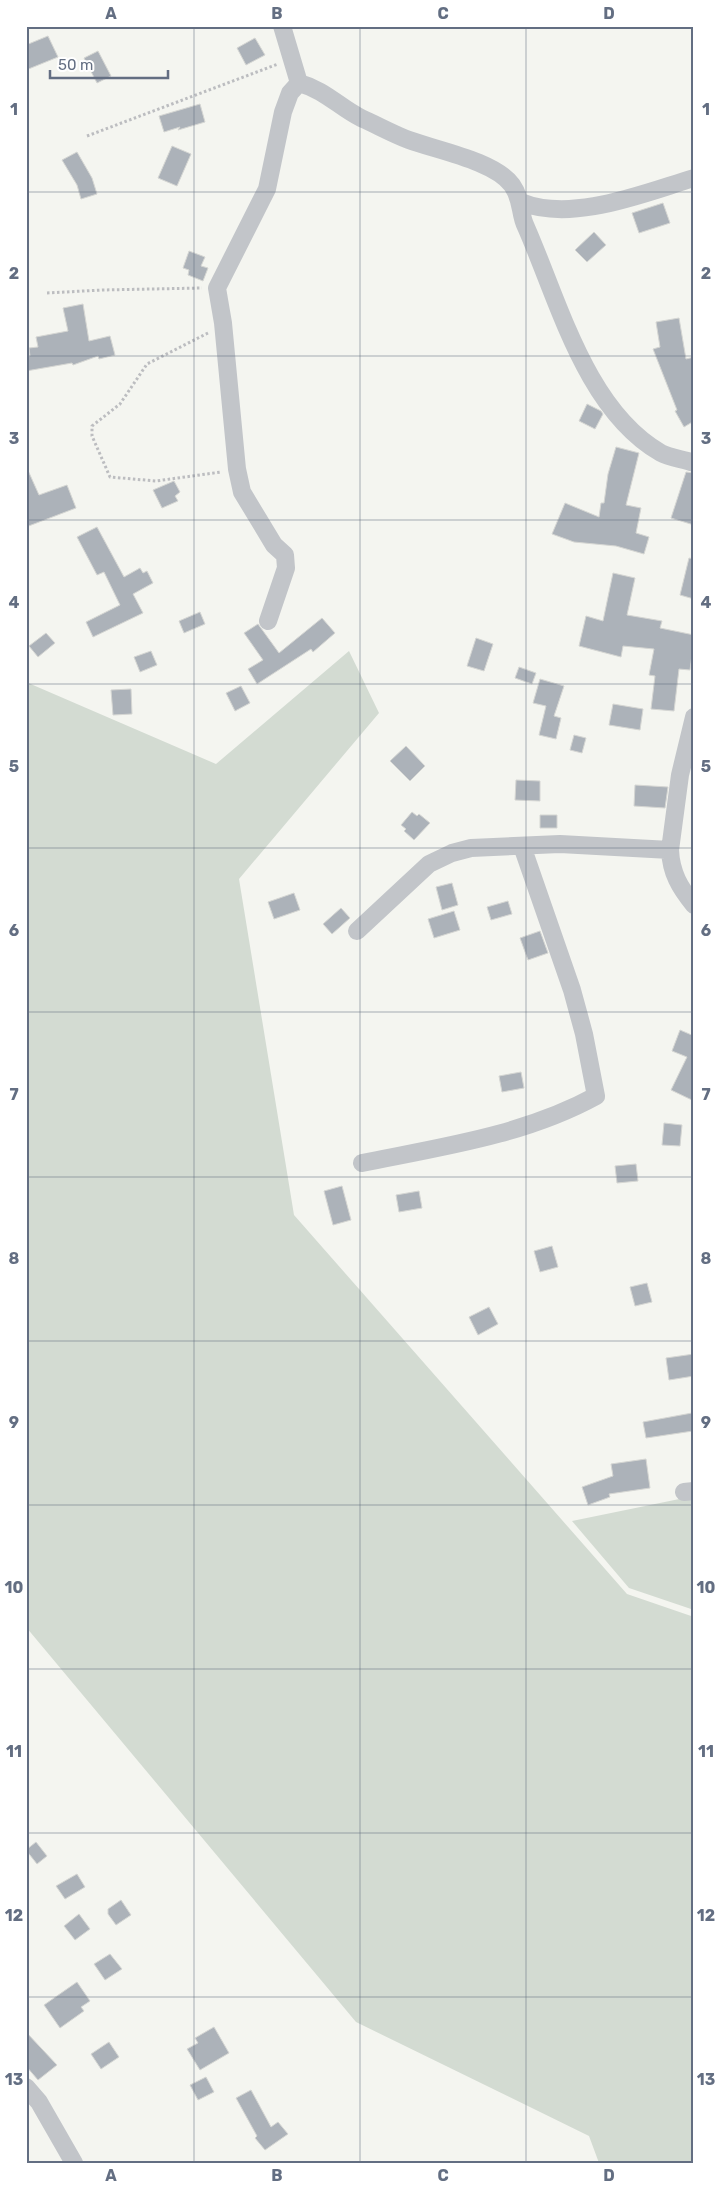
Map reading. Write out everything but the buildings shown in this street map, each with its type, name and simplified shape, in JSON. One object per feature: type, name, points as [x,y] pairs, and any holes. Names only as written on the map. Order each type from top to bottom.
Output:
[{"type":"street","points":[[282,26],[299,83]]},
{"type":"street","points":[[299,83],[313,86],[355,115],[409,140],[491,168],[511,184],[521,202],[524,223],[565,324],[607,404],[624,426],[662,454],[694,463]]},
{"type":"street","points":[[268,620],[286,568],[285,555],[274,545],[242,492],[236,470],[223,323],[217,288],[267,189],[283,112],[290,93],[299,83]]},
{"type":"street","points":[[521,202],[546,210],[590,207],[694,178]]},
{"type":"street","points":[[694,717],[680,775],[670,850],[670,863],[676,880],[694,905]]},
{"type":"street","points":[[356,931],[429,864],[452,853],[471,848],[560,844],[670,850]]},
{"type":"street","points":[[362,1163],[484,1137],[536,1123],[596,1096],[584,1034],[572,990],[522,846]]},
{"type":"street","points":[[26,2087],[39,2102],[74,2163]]},
{"type":"path","points":[[87,136],[291,60]]},
{"type":"path","points":[[47,293],[217,288]]},
{"type":"path","points":[[223,323],[199,339],[147,364],[120,404],[92,426],[92,436],[110,477],[156,480],[236,470]]},
{"type":"shaded area","points":[[349,651],[379,713],[239,879],[294,1215],[627,1594],[694,1617],[694,2163],[599,2163],[589,2136],[356,2022],[26,1627],[26,682],[216,764]]},
{"type":"shaded area","points":[[694,1496],[694,1610],[629,1588],[572,1521]]}]
